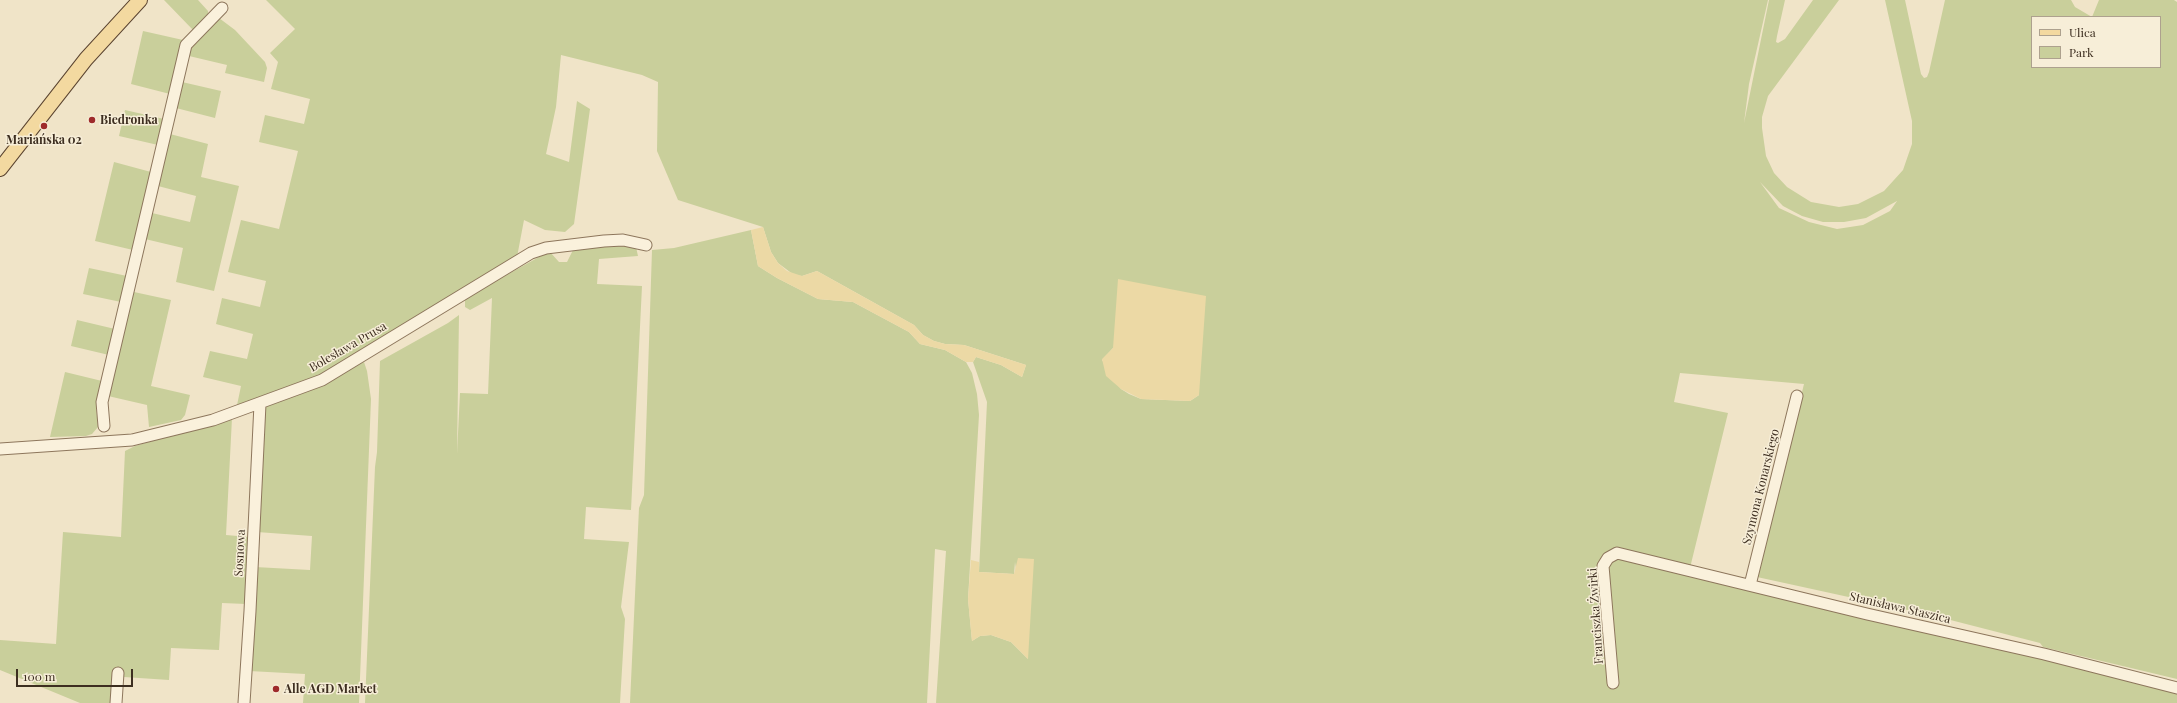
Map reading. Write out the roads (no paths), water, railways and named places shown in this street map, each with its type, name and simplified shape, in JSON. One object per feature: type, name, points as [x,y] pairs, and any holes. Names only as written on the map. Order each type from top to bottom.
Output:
[{"type":"main road","points":[[0,168],[86,59],[140,0]]},
{"type":"street","points":[[104,426],[102,402],[186,45],[222,8]]},
{"type":"street","name":"Bolesława Prusa","points":[[0,449],[132,440],[213,420],[322,380],[531,253],[546,248],[604,241],[623,240],[646,245]]},
{"type":"street","name":"Szymona Konarskiego","points":[[1750,585],[1797,396]]},
{"type":"street","name":"Sosnowa","points":[[244,703],[260,404]]},
{"type":"street","name":"Stanisława Staszica","points":[[1617,553],[2044,654],[2177,688]]},
{"type":"street","name":"Franciszka Żwirki","points":[[1613,683],[1603,566],[1608,558],[1617,553]]},
{"type":"street","points":[[116,703],[118,673]]},
{"type":"place","name":"Biedronka","points":[[92,120]]},
{"type":"place","name":"Mariańska 02","points":[[44,126]]},
{"type":"place","name":"Alle AGD Market","points":[[276,689]]}]
